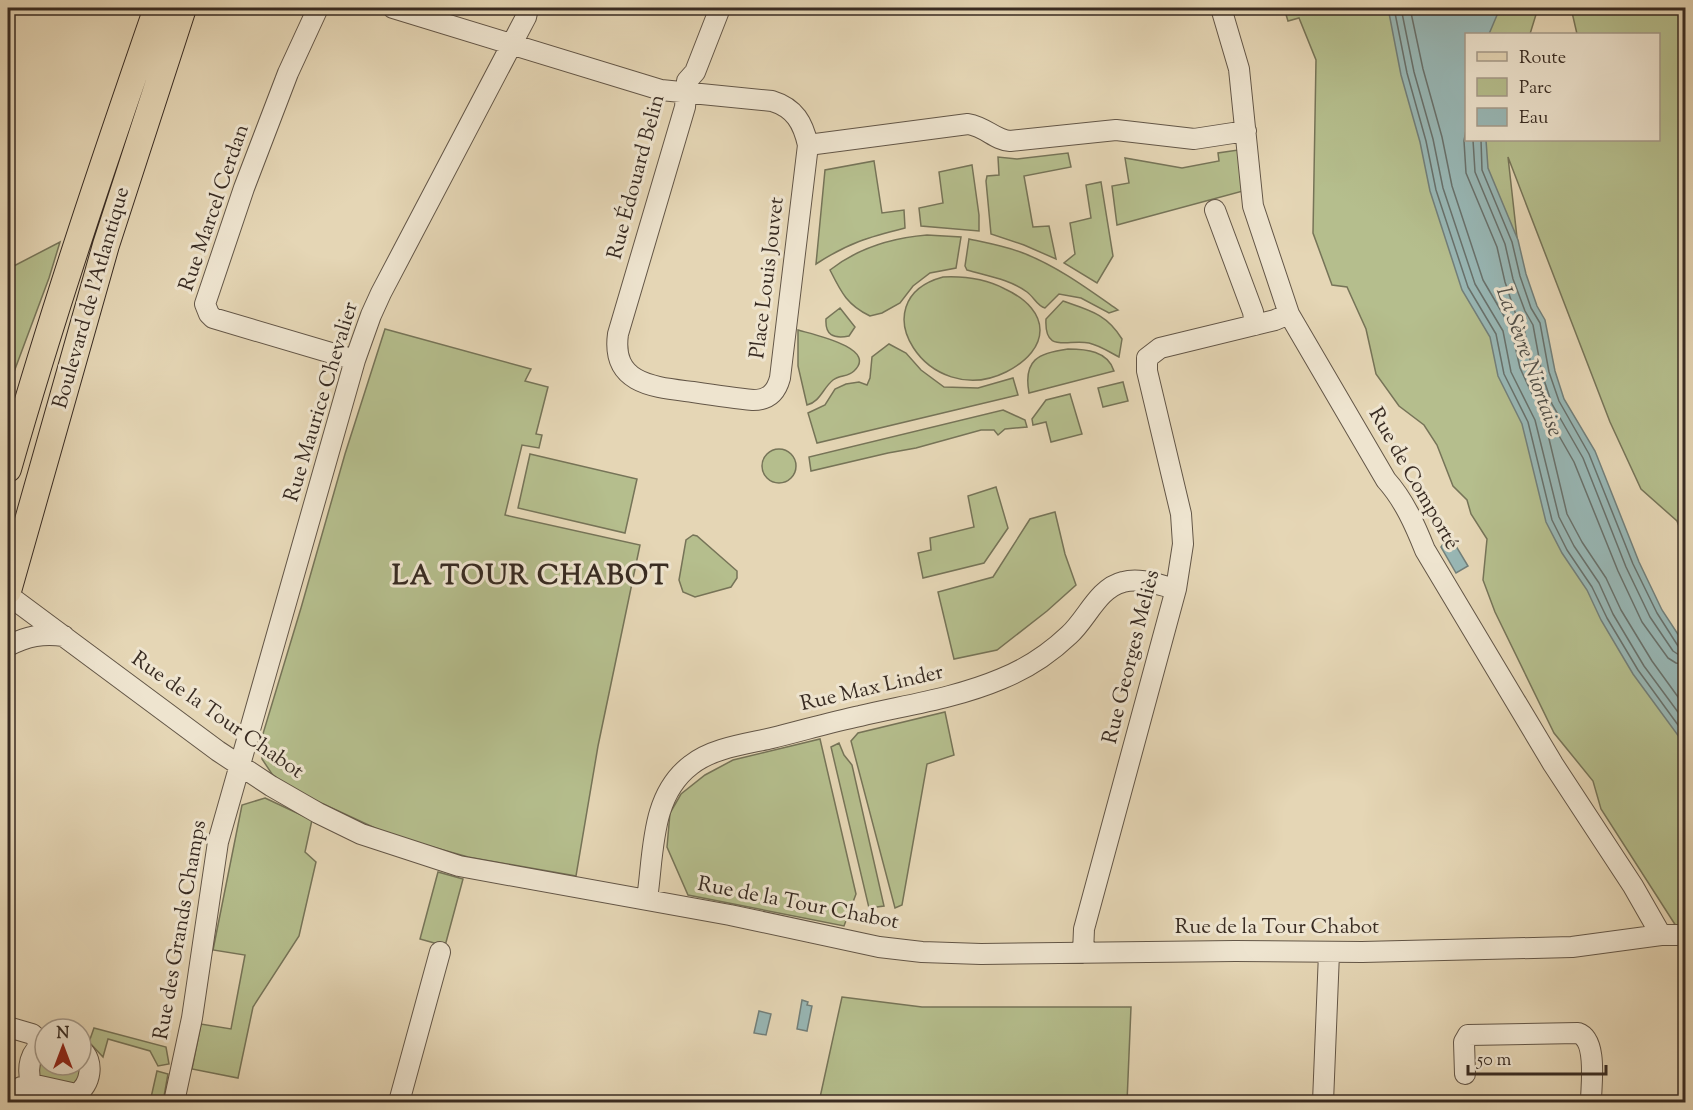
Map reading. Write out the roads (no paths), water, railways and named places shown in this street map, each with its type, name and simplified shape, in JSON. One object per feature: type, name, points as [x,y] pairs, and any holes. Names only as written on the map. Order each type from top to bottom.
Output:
[{"type":"main road","name":"Boulevard de l'Atlantique","points":[[8,469],[38,361],[72,255],[157,8]]},
{"type":"main road","name":"Boulevard de l'Atlantique","points":[[8,591],[106,245],[183,8]]},
{"type":"street","name":"Rue Marcel Cerdan","points":[[318,8],[288,73],[244,188],[205,304],[208,314],[213,318],[356,360]]},
{"type":"street","name":"Place Louis Jouvet","points":[[393,8],[661,90],[772,101],[782,104],[798,117],[804,127],[808,145],[780,378],[771,395],[760,400],[753,400]]},
{"type":"street","name":"Rue Maurice Chevalier","points":[[241,766],[356,360],[371,315],[526,17],[528,8]]},
{"type":"street","name":"Rue de Comporté","points":[[1221,8],[1239,69],[1253,206],[1289,314],[1386,480],[1394,489],[1425,549],[1553,764],[1633,886],[1661,935]]},
{"type":"street","name":"Rue Édouard Belin","points":[[717,10],[705,50],[695,72],[687,81],[682,118],[618,334],[617,355],[627,372],[642,383],[653,387],[753,400]]},
{"type":"street","points":[[808,145],[968,124],[978,125],[1004,141],[1116,130],[1194,139],[1246,131]]},
{"type":"street","points":[[1215,210],[1256,325],[1289,314]]},
{"type":"street","name":"Rue Georges Meliès","points":[[1083,953],[1084,929],[1176,589],[1183,544],[1182,514],[1147,371],[1147,358],[1160,348],[1256,325]]},
{"type":"street","name":"Rue Max Linder","points":[[648,899],[657,819],[663,802],[679,775],[699,759],[706,755],[974,689],[1022,669],[1057,646],[1071,633],[1102,594],[1116,584],[1125,581],[1140,581],[1176,589]]},
{"type":"street","name":"Rue de la Tour Chabot","points":[[8,596],[271,786],[361,834],[459,866],[648,899],[879,947],[922,952],[981,954],[1235,951],[1329,953],[1572,947],[1661,935],[1686,935]]},
{"type":"street","points":[[8,646],[28,636],[46,634],[64,636]]},
{"type":"street","name":"Rue des Grands Champs","points":[[174,1102],[192,1018],[218,842],[241,766]]},
{"type":"street","points":[[399,1102],[440,952]]},
{"type":"street","points":[[1323,1102],[1329,953]]},
{"type":"street","points":[[8,1027],[33,1034]]},
{"type":"street","points":[[1465,1074],[1464,1042],[1468,1035],[1578,1033],[1584,1035],[1590,1046],[1591,1102]]},
{"type":"street","points":[[33,1057],[19,1090],[71,1095],[79,1098],[88,1077]]},
{"type":"water","name":"La Sèvre Niortaise","points":[[1388,8],[1500,8],[1489,33],[1465,33],[1465,141],[1486,141],[1488,168],[1518,240],[1526,274],[1537,306],[1545,320],[1555,371],[1564,399],[1595,451],[1639,562],[1662,610],[1685,645],[1685,745],[1633,674],[1601,620],[1587,590],[1562,553],[1546,522],[1522,424],[1498,376],[1490,337],[1462,290],[1430,191],[1420,142],[1401,75]]},
{"type":"water","points":[[1445,541],[1453,541],[1468,566],[1456,573],[1441,547]]},
{"type":"water","points":[[802,1000],[812,1006],[807,1031],[797,1029]]},
{"type":"water","points":[[759,1011],[771,1014],[766,1035],[754,1033]]},
{"type":"district","name":"LA TOUR CHABOT","points":[[531,577]]}]
